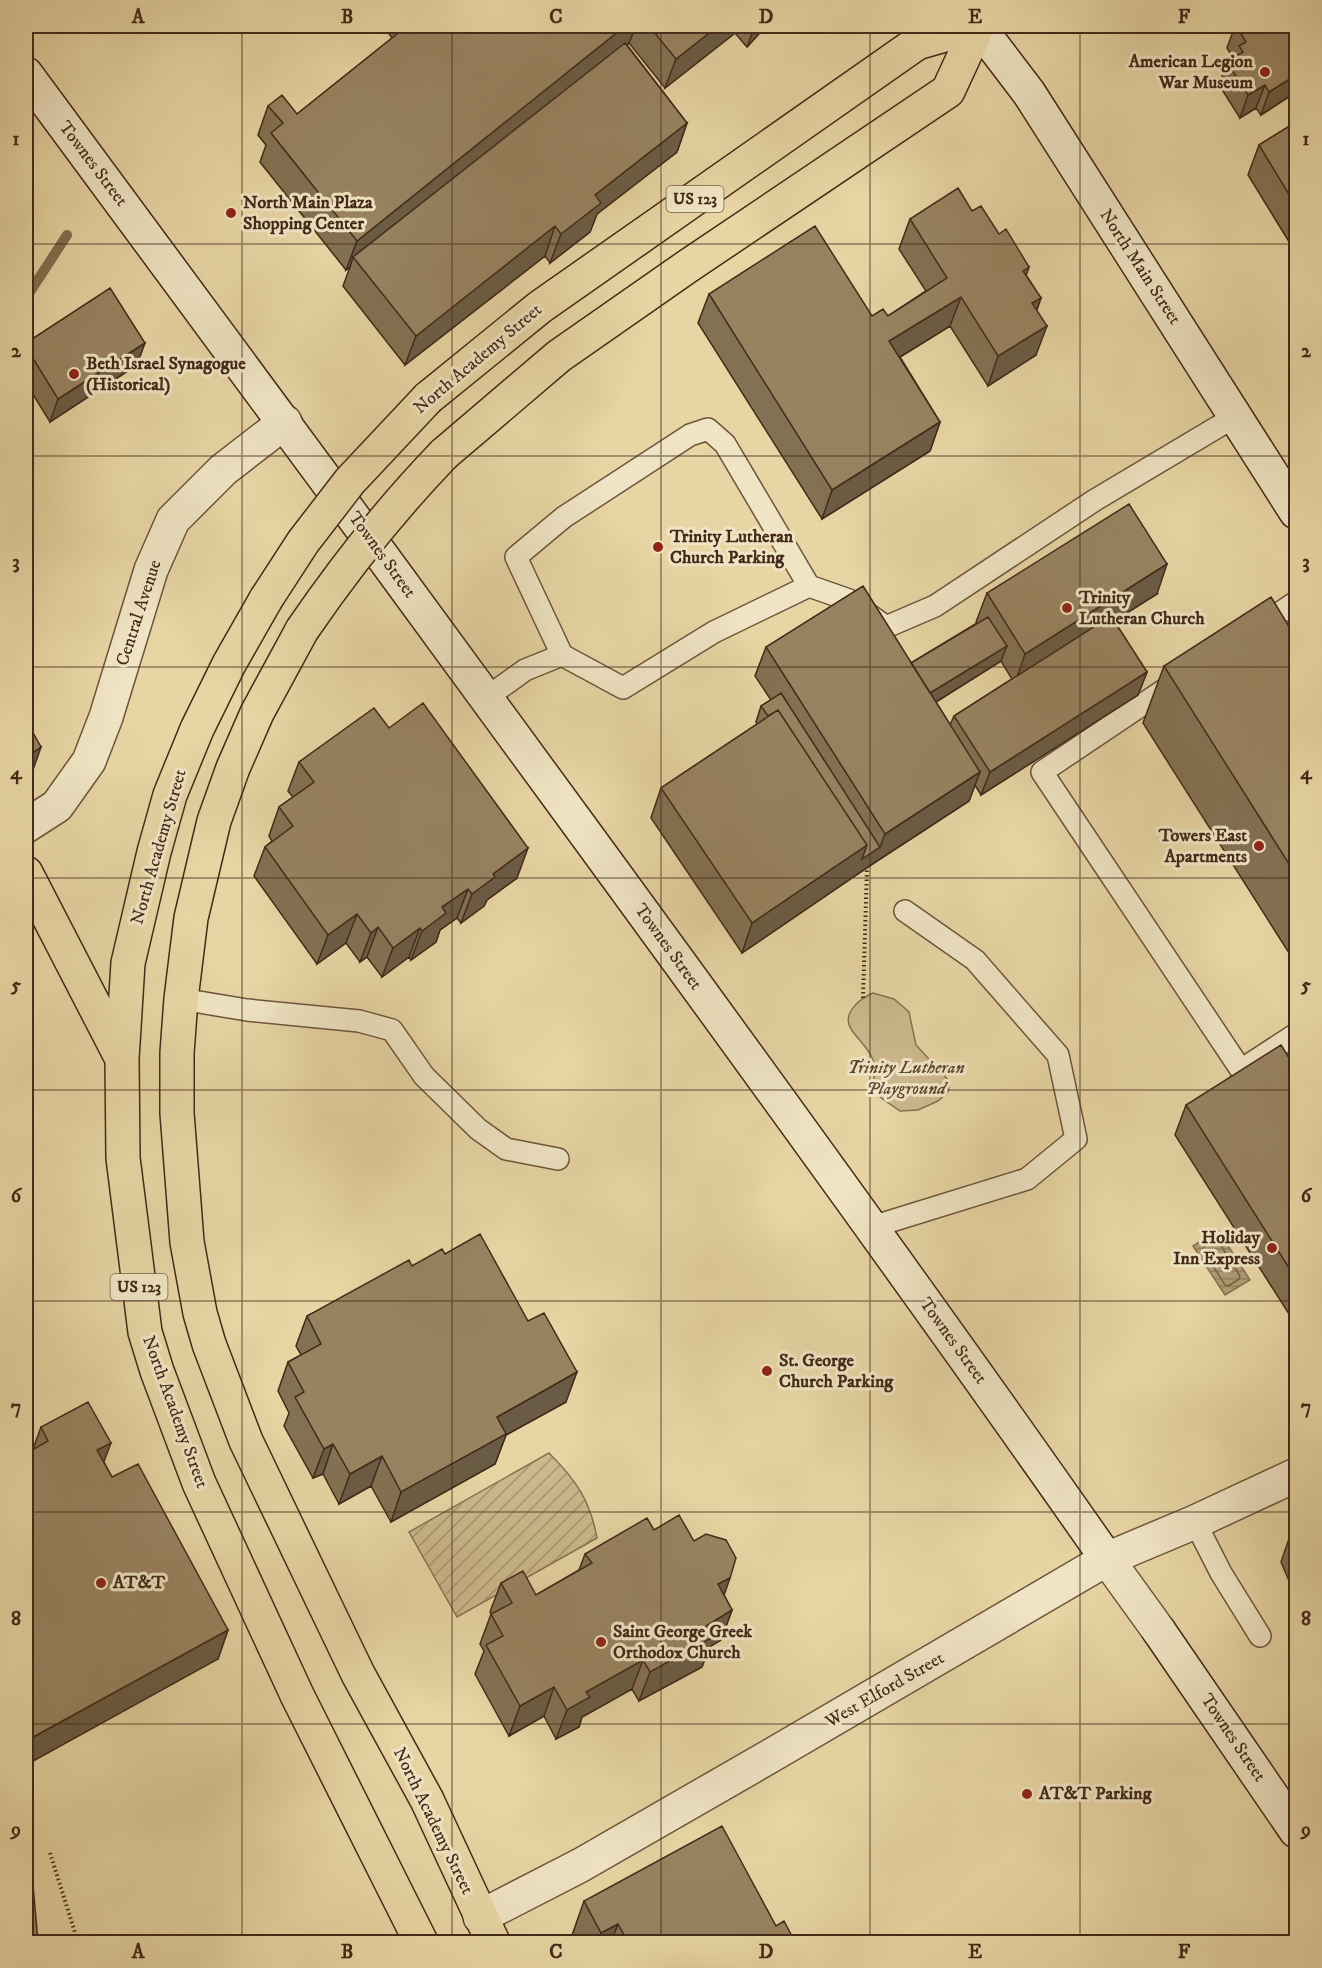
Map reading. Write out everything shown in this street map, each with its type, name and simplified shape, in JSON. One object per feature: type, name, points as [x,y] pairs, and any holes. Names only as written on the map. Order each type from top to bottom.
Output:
[{"type":"highway","name":"North Academy Street","points":[[421,1942],[297,1695],[199,1483],[157,1371],[145,1332],[123,1158],[122,1059],[128,963],[151,863],[171,795],[197,729],[229,664],[266,599],[303,542],[350,481],[428,398],[540,307],[917,43],[978,26]]},
{"type":"highway","name":"North Academy Street","points":[[486,1930],[426,1800],[358,1674],[246,1441],[209,1344],[200,1313],[187,1242],[177,1113],[177,1053],[191,918],[214,821],[256,713],[302,630],[332,586],[405,494],[444,454],[558,356],[948,91],[978,26]]},
{"type":"highway","points":[[26,873],[122,1059]]},
{"type":"street","name":"North Main Street","points":[[978,26],[1029,93],[1296,512]]},
{"type":"street","name":"Townes Street","points":[[26,74],[285,422],[872,1227],[1159,1630],[1296,1831]]},
{"type":"street","name":"Central Avenue","points":[[26,825],[57,806],[89,761],[111,701],[151,570],[173,520],[223,470],[285,422]]},
{"type":"street","name":"West Elford Street","points":[[486,1930],[581,1864],[742,1773],[1107,1559],[1195,1522],[1296,1475]]},
{"type":"lane","points":[[809,586],[714,632],[622,688],[562,654],[516,557],[564,517],[690,435],[708,429],[725,444],[809,586],[849,600],[885,627],[935,606],[1095,500],[1236,416]]},
{"type":"lane","points":[[1238,641],[1296,602]]},
{"type":"lane","points":[[486,698],[525,670],[562,654]]},
{"type":"lane","points":[[1189,674],[1042,772],[1241,1070],[1296,1034]]},
{"type":"lane","points":[[872,1227],[1027,1179],[1076,1139],[1059,1055],[975,960],[905,911]]},
{"type":"lane","points":[[181,999],[248,1010],[359,1021],[392,1030],[424,1076],[478,1129],[506,1149],[558,1159]]},
{"type":"lane","points":[[1195,1522],[1221,1573],[1260,1636]]},
{"type":"path","points":[[862,998],[867,868]]},
{"type":"path","points":[[50,1852],[78,1942]]},
{"type":"green space","name":"Trinity Lutheran Playground","points":[[873,993],[894,999],[909,1012],[916,1045],[950,1082],[948,1092],[938,1101],[918,1110],[900,1111],[880,1097],[874,1079],[873,1060],[849,1023],[850,1012],[854,1007],[863,998]]},
{"type":"green space","points":[[549,1453],[567,1472],[580,1491],[590,1512],[597,1538],[457,1617],[409,1532]]},
{"type":"water","points":[[1218,1230],[1250,1280],[1225,1295],[1193,1246]]},
{"type":"building","points":[[407,26],[625,26],[357,241],[271,133],[283,123],[268,106],[282,95],[297,114]]},
{"type":"building","points":[[649,26],[718,26],[676,59]]},
{"type":"building","name":"American Legion War Museum","points":[[1236,26],[1296,26],[1296,75],[1269,92],[1265,85],[1248,95],[1227,62],[1243,52],[1239,46],[1246,42]]},
{"type":"building","points":[[625,43],[687,123],[595,195],[601,203],[561,234],[555,226],[416,336],[353,257]]},
{"type":"building","points":[[1296,122],[1296,206],[1259,145]]},
{"type":"building","points":[[958,188],[972,211],[981,206],[999,234],[1006,229],[1029,267],[1023,271],[1041,298],[1032,303],[1047,326],[998,356],[961,297],[889,341],[940,422],[832,490],[709,294],[815,226],[872,316],[883,309],[888,316],[947,278],[910,219]]},
{"type":"building","name":"Beth Israel Synagogue (Historical)","points":[[110,288],[145,343],[58,399],[26,347],[26,343]]},
{"type":"building","name":"Trinity Lutheran Church","points":[[1129,504],[1167,564],[1025,654],[987,593]]},
{"type":"building","points":[[863,586],[980,772],[885,834],[766,647]]},
{"type":"building","points":[[1271,597],[1296,638],[1296,875],[1164,666]]},
{"type":"building","points":[[1111,616],[1147,672],[990,772],[954,716]]},
{"type":"building","points":[[988,617],[1007,646],[930,693],[911,663]]},
{"type":"building","points":[[781,693],[880,847],[862,859],[867,845],[778,710],[768,716],[761,706]]},
{"type":"building","points":[[423,703],[528,848],[493,874],[495,877],[472,894],[468,889],[442,907],[446,913],[422,931],[420,928],[393,948],[378,927],[371,933],[357,914],[328,935],[265,847],[293,826],[279,807],[314,782],[299,762],[374,708],[389,728]]},
{"type":"building","points":[[778,710],[867,845],[752,923],[661,788]]},
{"type":"building","points":[[26,720],[41,747],[26,757]]},
{"type":"building","name":"Holiday Inn Express","points":[[1281,1045],[1296,1069],[1296,1279],[1186,1105]]},
{"type":"building","points":[[480,1234],[528,1321],[544,1313],[577,1372],[497,1417],[506,1434],[401,1492],[382,1456],[350,1474],[333,1444],[324,1449],[295,1397],[304,1392],[288,1362],[321,1344],[307,1316],[409,1260],[412,1266],[442,1249],[445,1254]]},
{"type":"building","name":"AT&T","points":[[88,1402],[111,1443],[97,1450],[112,1477],[138,1464],[228,1630],[26,1741],[26,1446],[29,1452],[48,1441],[41,1427]]},
{"type":"building","name":"Saint George Greek Orthodox Church","points":[[679,1515],[694,1541],[706,1534],[726,1540],[736,1558],[730,1578],[718,1584],[732,1610],[706,1626],[713,1637],[650,1672],[643,1660],[586,1692],[590,1697],[567,1710],[554,1687],[520,1706],[486,1645],[503,1636],[491,1614],[512,1603],[501,1583],[523,1571],[536,1595],[592,1563],[585,1554],[647,1518],[654,1530]]},
{"type":"building","points":[[1296,1530],[1296,1544],[1291,1533]]},
{"type":"building","points":[[722,1826],[776,1926],[784,1921],[795,1942],[628,1942],[618,1924],[601,1933],[584,1901]]},
{"type":"building","points":[[31,1862],[38,1942],[26,1942],[26,1865]]},
{"type":"waterway","points":[[26,298],[67,235]]},
{"type":"place","name":"American Legion War Museum","points":[[1265,72]]},
{"type":"place","name":"North Main Plaza Shopping Center","points":[[231,213]]},
{"type":"place","name":"Beth Israel Synagogue (Historical)","points":[[74,374]]},
{"type":"place","name":"Trinity Lutheran Church Parking","points":[[658,547]]},
{"type":"place","name":"Trinity Lutheran Church","points":[[1067,608]]},
{"type":"place","name":"Towers East Apartments","points":[[1259,846]]},
{"type":"place","name":"Holiday Inn Express","points":[[1272,1248]]},
{"type":"place","name":"St. George Church Parking","points":[[767,1371]]},
{"type":"place","name":"AT&T","points":[[101,1583]]},
{"type":"place","name":"Saint George Greek Orthodox Church","points":[[601,1642]]},
{"type":"place","name":"AT&T Parking","points":[[1027,1794]]}]
